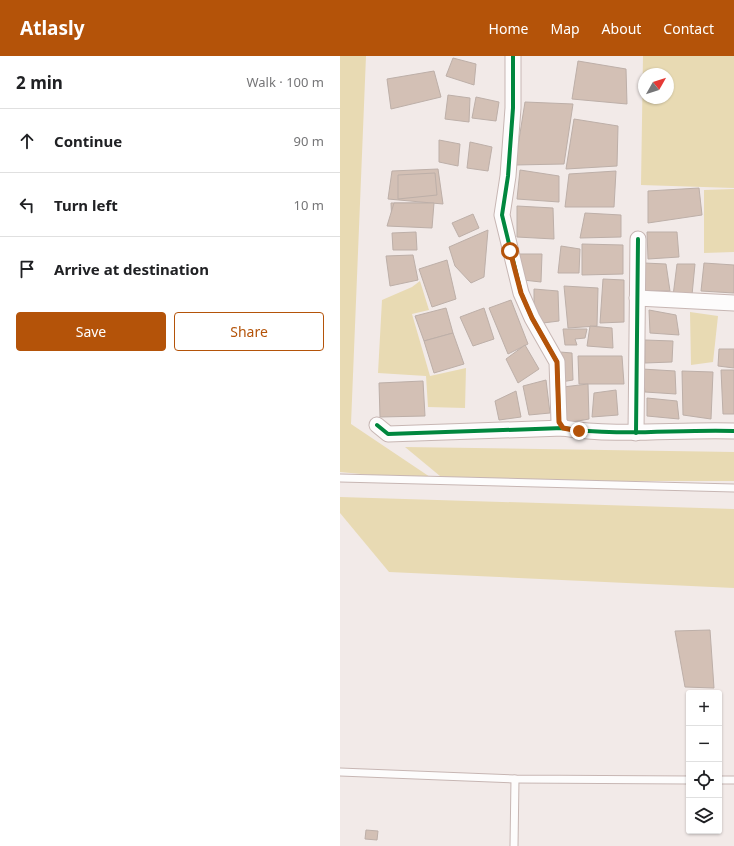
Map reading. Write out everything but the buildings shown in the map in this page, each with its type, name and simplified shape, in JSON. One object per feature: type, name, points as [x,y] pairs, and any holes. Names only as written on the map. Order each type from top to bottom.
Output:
[{"type":"street","points":[[512,56],[513,108],[508,176],[502,215],[521,293],[532,318],[557,362],[559,422],[563,428]]},
{"type":"street","points":[[636,433],[638,239]]},
{"type":"street","points":[[637,298],[734,303]]},
{"type":"street","points":[[378,425],[388,434],[563,428],[579,431],[636,433],[712,430],[734,431]]},
{"type":"lane","points":[[340,478],[734,488]]},
{"type":"lane","points":[[340,772],[515,779],[686,780]]},
{"type":"lane","points":[[514,846],[515,779]]},
{"type":"lane","points":[[722,780],[734,780]]},
{"type":"shaded area","points":[[340,56],[366,56],[351,424],[436,481],[340,472]]},
{"type":"shaded area","points":[[643,56],[734,56],[734,188],[641,185],[642,104],[674,104],[674,68],[643,68]]},
{"type":"shaded area","points":[[734,189],[734,252],[704,253],[704,190]]},
{"type":"shaded area","points":[[420,281],[429,310],[412,314],[430,376],[466,368],[465,408],[428,407],[426,376],[378,373],[382,300],[412,287]]},
{"type":"shaded area","points":[[690,312],[718,316],[713,362],[691,365]]},
{"type":"shaded area","points":[[405,447],[734,452],[734,481],[446,481]]},
{"type":"shaded area","points":[[340,497],[734,509],[734,588],[389,572],[340,513]]},
{"type":"cycle path","points":[[513,56],[513,108],[508,176],[502,215],[521,293],[532,318],[557,362],[559,422],[563,428]]},
{"type":"cycle path","points":[[636,433],[638,239]]},
{"type":"cycle path","points":[[377,425],[388,434],[563,428],[605,432],[734,431]]},
{"type":"route","points":[[510,251],[521,293],[532,318],[557,362],[559,422],[563,428],[579,431]]}]
